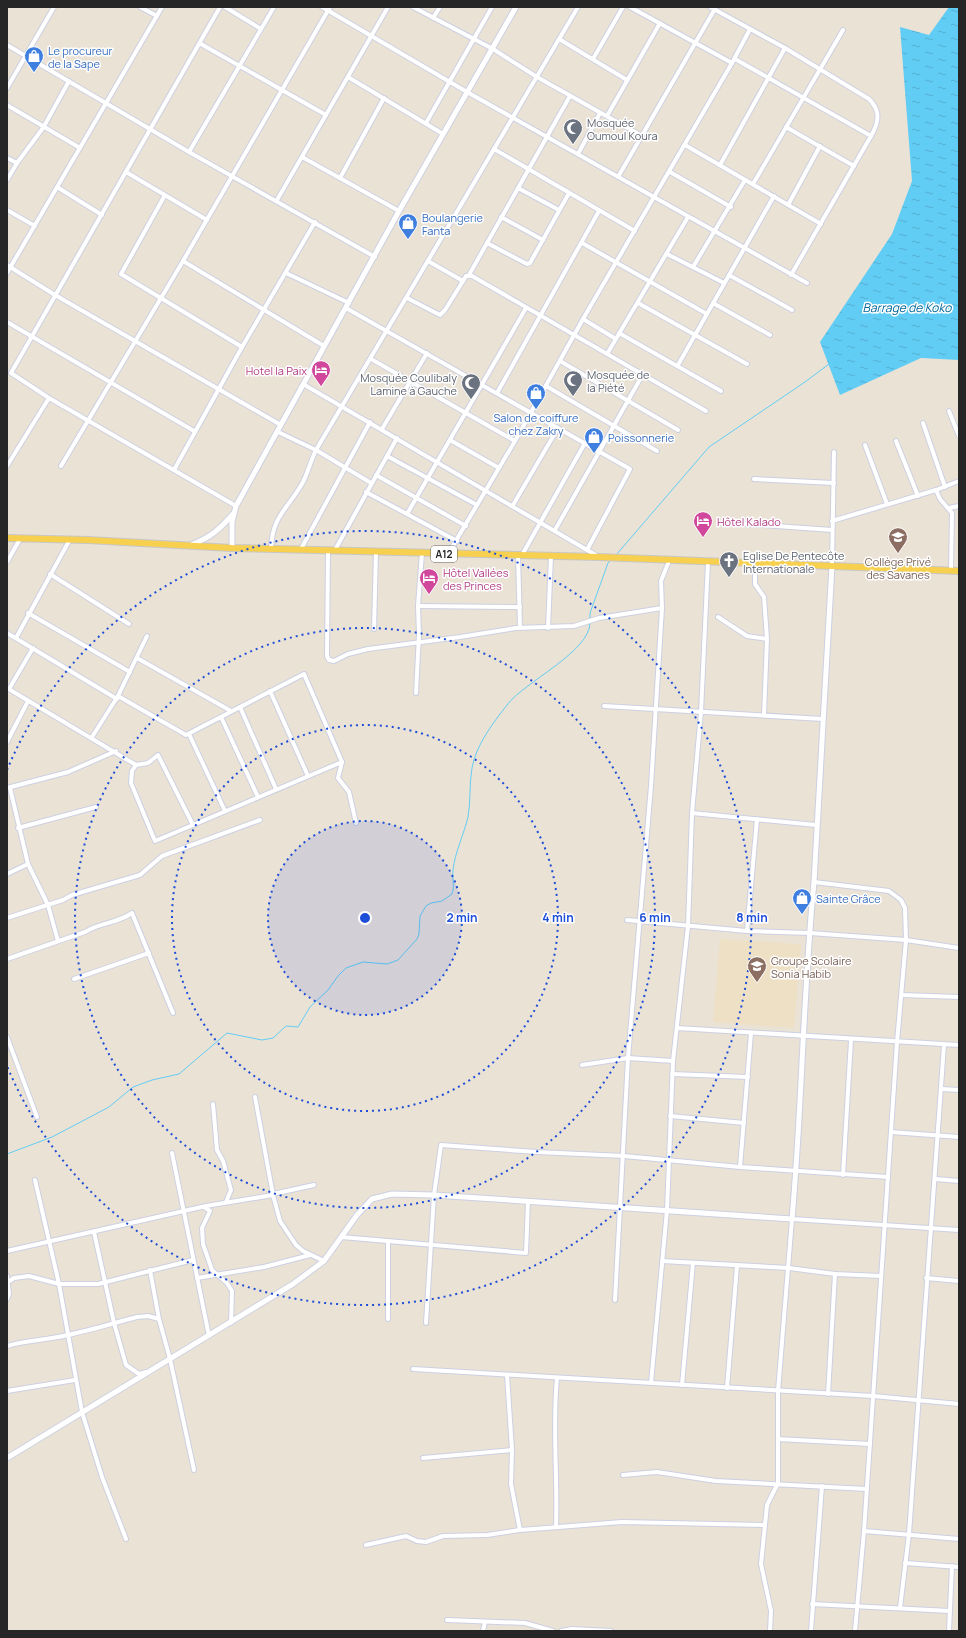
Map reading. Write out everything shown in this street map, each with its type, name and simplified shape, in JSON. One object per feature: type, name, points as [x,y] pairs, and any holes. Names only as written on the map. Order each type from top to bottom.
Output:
[{"type":"main road","name":"A12","points":[[7,538],[232,548],[376,550],[448,554],[599,557],[669,561],[959,569]]},
{"type":"main road","name":"A12","points":[[880,567],[902,569],[959,569]]},
{"type":"street","points":[[7,88],[54,7]]},
{"type":"street","points":[[140,7],[157,16]]},
{"type":"street","points":[[7,273],[9,266],[35,226],[162,7]]},
{"type":"street","points":[[220,7],[201,44],[11,373],[49,398],[236,506]]},
{"type":"street","points":[[225,7],[261,29]]},
{"type":"street","points":[[189,152],[274,7]]},
{"type":"street","points":[[322,7],[329,9],[467,92],[807,284]]},
{"type":"street","points":[[277,200],[388,7]]},
{"type":"street","points":[[413,7],[493,49],[536,77],[642,136]]},
{"type":"street","points":[[433,18],[440,7]]},
{"type":"street","points":[[426,123],[492,7]]},
{"type":"street","points":[[232,548],[231,530],[236,506],[375,257],[399,211],[516,7]]},
{"type":"street","points":[[271,549],[274,527],[284,509],[304,480],[316,450],[578,7]]},
{"type":"street","points":[[593,59],[623,7]]},
{"type":"street","points":[[630,7],[732,64]]},
{"type":"street","points":[[618,177],[695,43],[713,8],[785,48],[818,70],[857,90],[876,106],[878,119],[871,136],[791,275]]},
{"type":"street","points":[[61,466],[110,381],[183,261],[329,9]]},
{"type":"street","points":[[607,116],[660,23]]},
{"type":"street","points":[[448,554],[466,526],[583,319],[670,172],[735,59],[750,29]]},
{"type":"street","points":[[753,184],[818,70],[843,30]]},
{"type":"street","points":[[559,39],[627,80]]},
{"type":"street","points":[[201,44],[326,115]]},
{"type":"street","points":[[7,45],[189,152],[233,175],[375,257]]},
{"type":"street","points":[[720,165],[785,48]]},
{"type":"street","points":[[735,59],[770,77],[871,136]]},
{"type":"street","points":[[348,76],[443,134]]},
{"type":"street","points":[[7,180],[17,163],[43,128],[69,81]]},
{"type":"street","points":[[407,298],[440,315],[445,310],[463,281],[469,275],[570,96]]},
{"type":"street","points":[[340,178],[384,98]]},
{"type":"street","points":[[7,105],[43,128],[80,148]]},
{"type":"street","points":[[578,154],[600,113]]},
{"type":"street","points":[[786,127],[854,166]]},
{"type":"street","points":[[685,145],[821,224]]},
{"type":"street","points":[[788,205],[820,146]]},
{"type":"street","points":[[494,149],[635,231]]},
{"type":"street","points":[[302,157],[399,211]]},
{"type":"street","points":[[7,158],[17,163]]},
{"type":"street","points":[[126,172],[207,220]]},
{"type":"street","points":[[670,172],[731,207]]},
{"type":"street","points":[[693,267],[731,207],[746,180]]},
{"type":"street","points":[[57,187],[102,215]]},
{"type":"street","points":[[518,188],[559,210]]},
{"type":"street","points":[[487,243],[527,264],[530,263],[569,193]]},
{"type":"street","points":[[165,195],[121,274],[242,347]]},
{"type":"street","points":[[678,365],[774,196]]},
{"type":"street","points":[[7,210],[35,226]]},
{"type":"street","points":[[497,393],[541,317],[599,211]]},
{"type":"street","points":[[607,354],[688,217]]},
{"type":"street","points":[[502,218],[543,240]]},
{"type":"street","points":[[174,470],[194,431],[314,222]]},
{"type":"street","points":[[582,243],[707,314]]},
{"type":"street","points":[[667,254],[724,283]]},
{"type":"street","points":[[183,261],[324,346]]},
{"type":"street","points":[[428,261],[463,281]]},
{"type":"street","points":[[9,266],[56,295],[281,425]]},
{"type":"street","points":[[286,273],[349,302]]},
{"type":"street","points":[[469,275],[706,411]]},
{"type":"street","points":[[729,275],[792,310]]},
{"type":"street","points":[[638,303],[747,364]]},
{"type":"street","points":[[713,303],[770,335]]},
{"type":"street","points":[[346,308],[630,469],[587,550]]},
{"type":"street","points":[[407,514],[526,308]]},
{"type":"street","points":[[583,319],[616,339]]},
{"type":"street","points":[[7,322],[194,431]]},
{"type":"street","points":[[619,333],[678,365],[721,391]]},
{"type":"street","points":[[382,429],[426,353]]},
{"type":"street","points":[[371,359],[515,441]]},
{"type":"street","points":[[560,361],[678,430]]},
{"type":"street","points":[[555,530],[643,374]]},
{"type":"street","points":[[303,384],[438,461],[599,557]]},
{"type":"street","points":[[546,386],[657,451]]},
{"type":"street","points":[[7,466],[49,398]]},
{"type":"street","points":[[949,411],[959,436]]},
{"type":"street","points":[[301,549],[344,467],[370,422]]},
{"type":"street","points":[[923,423],[945,487]]},
{"type":"street","points":[[513,505],[558,428]]},
{"type":"street","points":[[278,432],[316,450],[371,483]]},
{"type":"street","points":[[335,550],[397,438]]},
{"type":"street","points":[[450,440],[499,468]]},
{"type":"street","points":[[896,441],[918,496]]},
{"type":"street","points":[[520,628],[520,555],[585,443]]},
{"type":"street","points":[[865,445],[887,504]]},
{"type":"street","points":[[770,1631],[771,1611],[761,1564],[767,1505],[778,1483],[778,1391],[797,1171],[832,566],[834,452]]},
{"type":"street","points":[[386,456],[477,506]]},
{"type":"street","points":[[376,475],[466,526]]},
{"type":"street","points":[[754,479],[834,483]]},
{"type":"street","points":[[832,521],[918,496],[959,481]]},
{"type":"street","points":[[936,490],[940,499],[949,508],[952,514],[951,568]]},
{"type":"street","points":[[366,492],[457,541]]},
{"type":"street","points":[[949,508],[959,506]]},
{"type":"street","points":[[188,546],[212,535],[234,513]]},
{"type":"street","points":[[732,523],[832,530]]},
{"type":"street","points":[[7,562],[20,539]]},
{"type":"street","points":[[16,638],[28,613],[69,541]]},
{"type":"street","points":[[328,550],[327,648],[329,660],[334,661],[348,654],[368,648],[417,643],[520,628],[574,626],[599,618],[662,608]]},
{"type":"street","points":[[374,629],[376,550]]},
{"type":"street","points":[[416,693],[417,643],[419,634],[418,606],[422,553]]},
{"type":"street","points":[[548,628],[551,556]]},
{"type":"street","points":[[615,1300],[624,1156],[628,1058],[656,709],[662,608],[661,581],[669,561]]},
{"type":"street","points":[[651,1383],[667,1210],[673,1061],[688,926],[692,813],[701,712],[708,562]]},
{"type":"street","points":[[755,563],[755,584],[764,597],[767,639],[764,715]]},
{"type":"street","points":[[50,574],[129,624]]},
{"type":"street","points":[[418,606],[520,607]]},
{"type":"street","points":[[28,613],[130,672]]},
{"type":"street","points":[[718,617],[747,636],[767,639]]},
{"type":"street","points":[[7,633],[117,698],[186,735],[304,674],[342,762],[338,778],[350,792],[356,823]]},
{"type":"street","points":[[92,737],[117,698],[147,636]]},
{"type":"street","points":[[33,648],[8,688],[116,751],[136,765],[148,763],[158,755],[193,825]]},
{"type":"street","points":[[137,658],[231,711]]},
{"type":"street","points":[[270,691],[308,776]]},
{"type":"street","points":[[7,742],[28,701]]},
{"type":"street","points":[[604,706],[823,719]]},
{"type":"street","points":[[240,707],[276,789]]},
{"type":"street","points":[[221,717],[258,797]]},
{"type":"street","points":[[189,734],[225,811]]},
{"type":"street","points":[[58,941],[48,905],[28,864],[8,788],[68,772],[116,751]]},
{"type":"street","points":[[136,765],[132,771],[131,783],[155,841],[342,762]]},
{"type":"street","points":[[18,828],[96,807]]},
{"type":"street","points":[[692,813],[816,825]]},
{"type":"street","points":[[747,931],[757,819]]},
{"type":"street","points":[[7,918],[48,905],[72,895],[140,875],[162,856],[260,820]]},
{"type":"street","points":[[7,874],[28,864]]},
{"type":"street","points":[[814,882],[890,891],[901,900],[905,908],[906,940],[897,1042],[864,1531],[855,1631]]},
{"type":"street","points":[[7,959],[85,932],[95,925],[118,921],[132,913],[173,1013]]},
{"type":"street","points":[[627,920],[747,931],[810,933],[906,940],[959,948]]},
{"type":"street","points":[[74,979],[149,953]]},
{"type":"street","points":[[902,995],[959,997]]},
{"type":"street","points":[[677,1028],[804,1035],[851,1040],[959,1045]]},
{"type":"street","points":[[740,1167],[751,1032]]},
{"type":"street","points":[[7,1037],[37,1116]]},
{"type":"street","points":[[843,1175],[851,1040]]},
{"type":"street","points":[[900,1608],[909,1534],[926,1278],[942,1089],[944,1045]]},
{"type":"street","points":[[582,1065],[628,1058],[673,1061]]},
{"type":"street","points":[[672,1074],[748,1077]]},
{"type":"street","points":[[942,1089],[959,1090]]},
{"type":"street","points":[[255,1096],[273,1194],[280,1221],[296,1245],[310,1255],[324,1262]]},
{"type":"street","points":[[213,1104],[218,1150],[223,1161],[230,1190],[226,1202]]},
{"type":"street","points":[[670,1116],[744,1123]]},
{"type":"street","points":[[891,1132],[959,1137]]},
{"type":"street","points":[[426,1322],[434,1195],[441,1145],[668,1159],[740,1167],[888,1177]]},
{"type":"street","points":[[172,1153],[196,1278],[209,1336]]},
{"type":"street","points":[[935,1179],[959,1181]]},
{"type":"street","points":[[35,1180],[60,1284],[75,1380],[82,1412],[102,1477],[126,1539]]},
{"type":"street","points":[[7,1251],[49,1243],[226,1202],[314,1185]]},
{"type":"street","points":[[7,1458],[293,1284],[324,1262],[357,1215],[372,1200],[392,1194],[434,1195],[959,1230]]},
{"type":"street","points":[[341,1237],[526,1253],[528,1201]]},
{"type":"street","points":[[204,1207],[210,1211],[202,1228],[203,1244],[212,1270],[232,1290],[231,1323]]},
{"type":"street","points":[[94,1232],[106,1281],[114,1323],[126,1365],[139,1374],[151,1371]]},
{"type":"street","points":[[388,1240],[388,1319]]},
{"type":"street","points":[[196,1278],[264,1267],[310,1255]]},
{"type":"street","points":[[8,1282],[14,1278],[29,1276],[60,1284],[98,1284],[193,1260]]},
{"type":"street","points":[[662,1261],[789,1268],[835,1274],[881,1276]]},
{"type":"street","points":[[682,1385],[693,1263]]},
{"type":"street","points":[[727,1388],[737,1266]]},
{"type":"street","points":[[150,1270],[159,1319],[170,1359],[194,1470]]},
{"type":"street","points":[[828,1394],[835,1274]]},
{"type":"street","points":[[7,1276],[9,1294],[7,1299]]},
{"type":"street","points":[[926,1278],[959,1281]]},
{"type":"street","points":[[7,1346],[26,1341],[38,1341],[68,1335],[137,1317],[148,1316],[159,1319]]},
{"type":"street","points":[[413,1369],[873,1396],[959,1404]]},
{"type":"street","points":[[507,1375],[512,1450],[511,1484],[520,1530]]},
{"type":"street","points":[[556,1527],[557,1498],[555,1401],[557,1378]]},
{"type":"street","points":[[7,1391],[75,1380]]},
{"type":"street","points":[[778,1438],[870,1444]]},
{"type":"street","points":[[423,1458],[512,1450]]},
{"type":"street","points":[[623,1475],[657,1472],[716,1481],[778,1483],[867,1489]]},
{"type":"street","points":[[811,1631],[822,1486]]},
{"type":"street","points":[[366,1545],[406,1536],[417,1541],[426,1542],[443,1536],[486,1535],[520,1530],[622,1522],[718,1526],[765,1525]]},
{"type":"street","points":[[864,1531],[959,1539]]},
{"type":"street","points":[[905,1563],[959,1567]]},
{"type":"street","points":[[949,1631],[952,1566]]},
{"type":"street","points":[[812,1604],[857,1608],[900,1608],[950,1611]]},
{"type":"street","points":[[447,1620],[525,1623],[553,1631]]},
{"type":"street","points":[[483,1631],[485,1622]]},
{"type":"street","points":[[561,1631],[572,1629],[611,1631]]},
{"type":"shaded area","name":"Groupe Scolaire Sonia Habib","points":[[720,939],[801,944],[794,1028],[713,1022]]},
{"type":"water","name":"Barrage de Koko","points":[[949,7],[959,7],[959,360],[921,358],[840,395],[820,342],[892,234],[912,181],[900,27],[929,35]]},
{"type":"waterway","points":[[616,555],[709,447],[829,364]]},
{"type":"waterway","points":[[590,620],[590,613],[608,563],[611,560]]},
{"type":"waterway","points":[[7,1154],[52,1137],[109,1107],[133,1087],[152,1080],[179,1074],[227,1033],[262,1040],[273,1038],[286,1026],[298,1027],[310,1007],[328,990],[346,968],[363,962],[387,964],[398,960],[417,939],[419,934],[420,916],[426,906],[431,903],[442,901],[452,894],[454,863],[468,817],[472,768],[481,743],[496,719],[515,696],[568,656],[579,645],[587,634],[590,623]]},
{"type":"place","name":"Le procureur de la Sape","points":[[34,73]]},
{"type":"place","name":"Mosquée Oumoul Koura","points":[[573,145]]},
{"type":"place","name":"Boulangerie Fanta","points":[[408,240]]},
{"type":"place","name":"Hotel la Paix","points":[[321,387]]},
{"type":"place","name":"Mosquée de la Piété","points":[[573,397]]},
{"type":"place","name":"Mosquée Coulibaly Lamine à Gauche","points":[[471,400]]},
{"type":"place","name":"Salon de coiffure chez Zakry","points":[[536,410]]},
{"type":"place","name":"Poissonnerie","points":[[594,454]]},
{"type":"place","name":"Hôtel Kalado","points":[[703,538]]},
{"type":"place","name":"Collège Privé des Savanes","points":[[898,554]]},
{"type":"place","name":"Eglise De Pentecôte Internationale","points":[[729,578]]},
{"type":"place","name":"Hôtel Vallées des Princes","points":[[429,595]]},
{"type":"place","name":"Sainte Grâce","points":[[802,915]]},
{"type":"place","name":"Groupe Scolaire Sonia Habib","points":[[757,983]]}]
